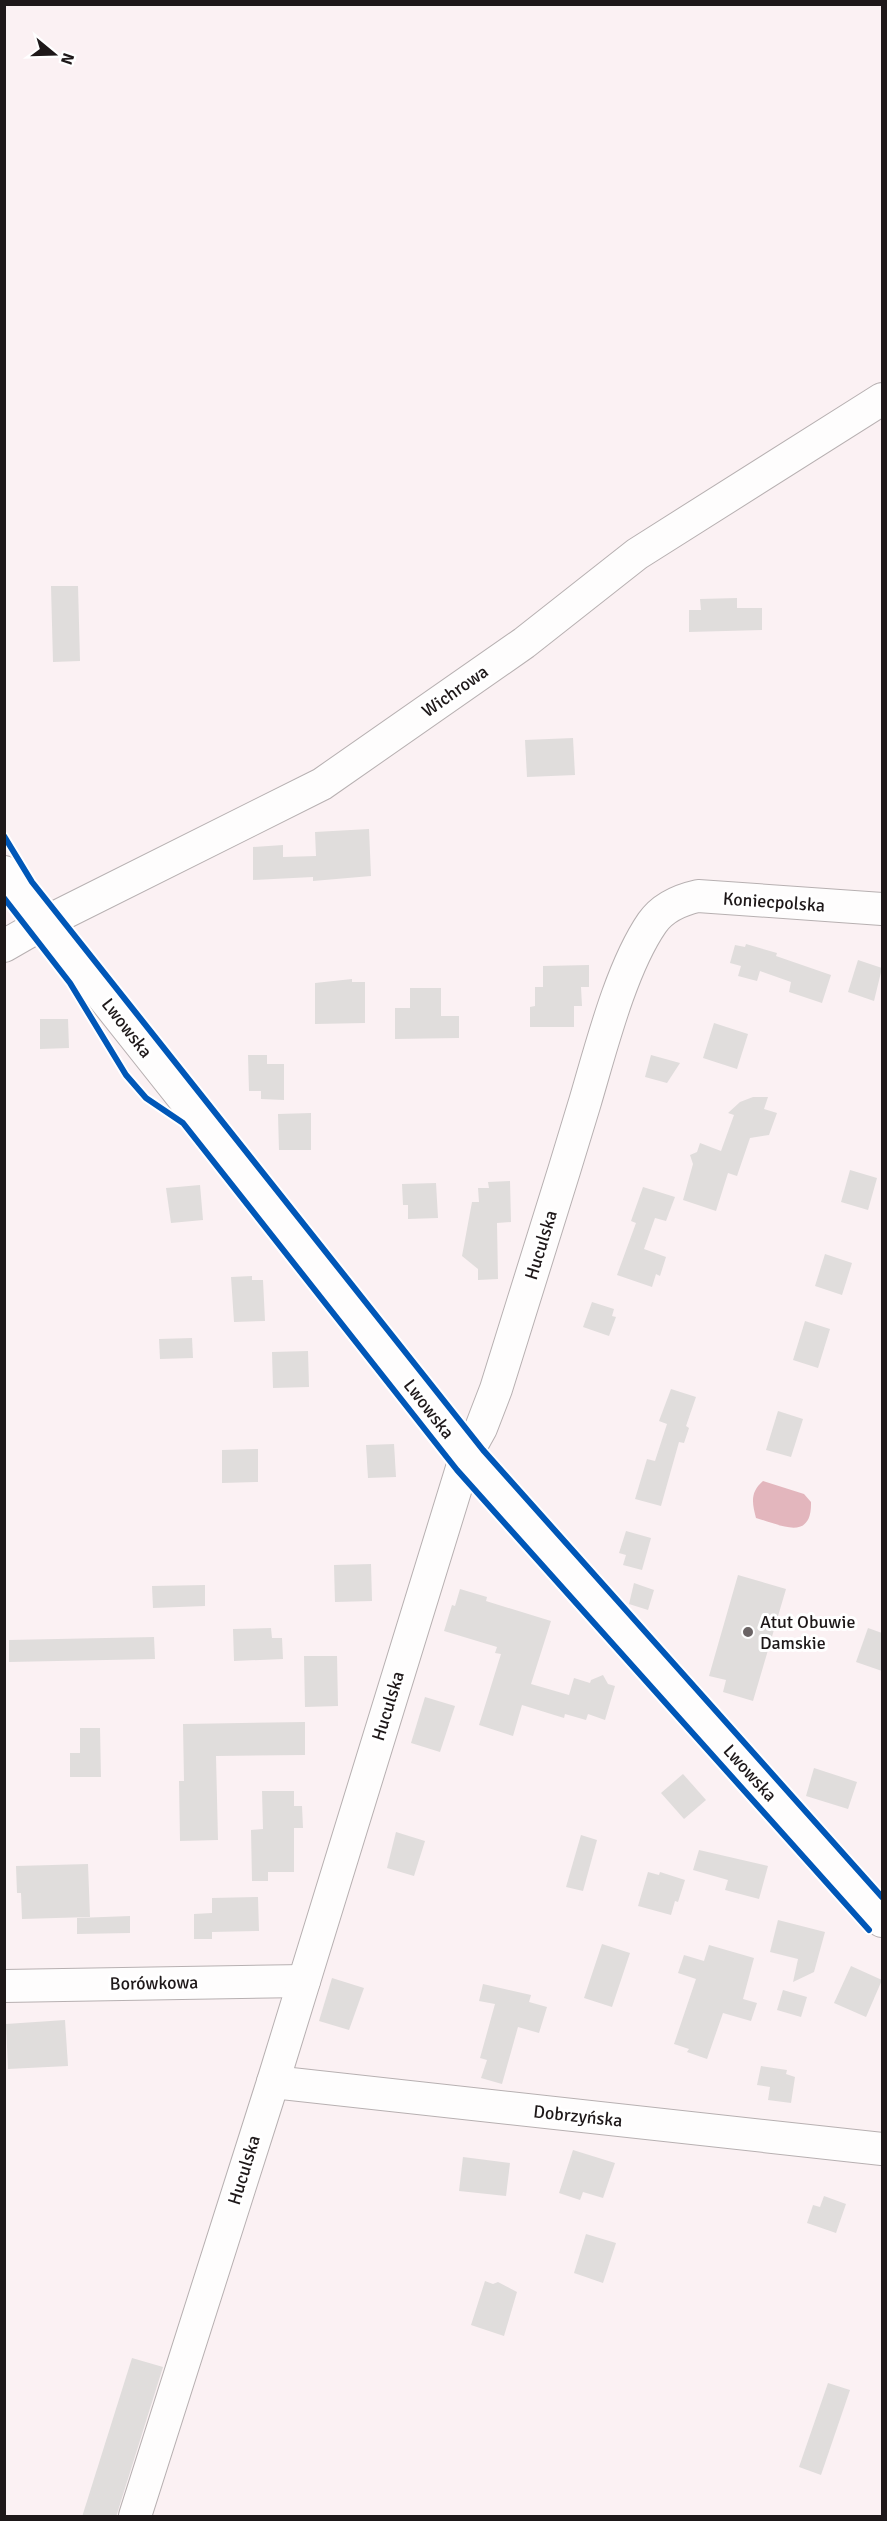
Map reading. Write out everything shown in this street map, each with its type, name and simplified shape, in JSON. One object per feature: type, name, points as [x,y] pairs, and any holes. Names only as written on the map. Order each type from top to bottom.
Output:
[{"type":"street","name":"Wichrowa","points":[[4,946],[44,922],[322,784],[524,644],[637,554],[882,399]]},
{"type":"street","name":"Lwowska","points":[[4,872],[466,1455],[882,1921]]},
{"type":"street","name":"Koniecpolska","points":[[668,907],[683,899],[698,896],[882,909]]},
{"type":"street","name":"Huculska","points":[[135,2517],[273,2082],[466,1455],[481,1428],[496,1389],[609,1023],[642,940],[653,921],[668,907]]},
{"type":"street","name":"Borówkowa","points":[[4,1986],[304,1981]]},
{"type":"street","name":"Dobrzyńska","points":[[273,2082],[882,2149]]},
{"type":"shaded area","points":[[763,1481],[804,1494],[811,1502],[810,1514],[806,1522],[793,1528],[756,1518],[753,1498],[756,1489]]},
{"type":"building","points":[[51,586],[78,586],[80,661],[53,662]]},
{"type":"building","points":[[737,598],[737,608],[762,608],[762,630],[689,632],[689,610],[701,610],[700,599]]},
{"type":"building","points":[[573,738],[575,775],[527,777],[525,740]]},
{"type":"building","points":[[369,829],[371,876],[313,881],[313,877],[253,880],[253,847],[283,845],[283,857],[316,856],[315,832]]},
{"type":"building","points":[[746,944],[777,953],[776,956],[831,975],[822,1003],[789,992],[791,982],[760,971],[757,981],[738,976],[741,966],[730,963],[735,945],[745,947]]},
{"type":"building","points":[[858,960],[882,968],[874,1001],[848,992]]},
{"type":"building","points":[[589,965],[589,987],[581,987],[582,1006],[574,1006],[574,1027],[530,1027],[530,1007],[535,1006],[535,987],[543,987],[543,966]]},
{"type":"building","points":[[352,979],[352,982],[365,982],[365,1023],[315,1024],[315,983]]},
{"type":"building","points":[[410,988],[441,988],[441,1016],[459,1016],[459,1038],[395,1039],[395,1008],[410,1008]]},
{"type":"building","points":[[40,1019],[68,1019],[69,1048],[40,1049]]},
{"type":"building","points":[[714,1023],[748,1034],[737,1069],[703,1058]]},
{"type":"building","points":[[248,1055],[267,1055],[267,1064],[284,1064],[284,1100],[261,1099],[261,1091],[249,1091]]},
{"type":"building","points":[[651,1055],[680,1063],[667,1083],[645,1077]]},
{"type":"building","points":[[753,1097],[768,1097],[764,1109],[777,1113],[769,1135],[750,1138],[737,1176],[728,1173],[716,1211],[683,1200],[693,1164],[690,1155],[697,1152],[700,1143],[721,1151],[734,1115],[728,1113],[740,1102]]},
{"type":"building","points":[[311,1113],[311,1150],[279,1150],[278,1114]]},
{"type":"building","points":[[850,1170],[877,1178],[868,1210],[841,1202]]},
{"type":"building","points":[[510,1181],[511,1222],[497,1223],[498,1279],[478,1280],[478,1269],[462,1256],[472,1202],[479,1202],[478,1188],[489,1188],[488,1182]]},
{"type":"building","points":[[436,1183],[438,1218],[408,1219],[408,1205],[403,1205],[402,1184]]},
{"type":"building","points":[[200,1185],[203,1220],[171,1223],[166,1188]]},
{"type":"building","points":[[643,1187],[675,1197],[666,1221],[655,1218],[644,1249],[666,1257],[660,1276],[656,1274],[652,1287],[617,1275],[636,1223],[631,1221]]},
{"type":"building","points":[[825,1254],[852,1263],[842,1295],[815,1286]]},
{"type":"building","points":[[252,1276],[252,1280],[263,1280],[265,1321],[234,1322],[231,1277]]},
{"type":"building","points":[[592,1302],[614,1309],[612,1316],[616,1317],[609,1336],[583,1327]]},
{"type":"building","points":[[805,1321],[830,1329],[818,1368],[793,1360]]},
{"type":"building","points":[[192,1338],[193,1358],[160,1359],[159,1339]]},
{"type":"building","points":[[308,1351],[309,1387],[273,1388],[272,1352]]},
{"type":"building","points":[[671,1389],[696,1397],[686,1426],[689,1428],[684,1443],[679,1442],[661,1506],[635,1499],[647,1459],[655,1461],[667,1424],[659,1421]]},
{"type":"building","points":[[778,1411],[803,1419],[791,1457],[766,1450]]},
{"type":"building","points":[[394,1444],[396,1477],[368,1478],[366,1445]]},
{"type":"building","points":[[258,1449],[258,1482],[222,1483],[222,1450]]},
{"type":"building","points":[[626,1531],[651,1538],[642,1570],[623,1565],[626,1555],[619,1553]]},
{"type":"building","points":[[371,1564],[372,1601],[335,1602],[334,1565]]},
{"type":"building","name":"Atut Obuwie Damskie","points":[[738,1575],[786,1589],[753,1701],[723,1692],[726,1680],[709,1676]]},
{"type":"building","points":[[634,1583],[654,1590],[648,1610],[629,1604]]},
{"type":"building","points":[[205,1585],[205,1606],[153,1608],[152,1586]]},
{"type":"building","points":[[460,1589],[487,1597],[486,1601],[551,1621],[531,1684],[569,1695],[574,1678],[590,1683],[591,1680],[603,1675],[608,1684],[615,1686],[605,1720],[588,1714],[586,1720],[565,1714],[564,1718],[522,1705],[513,1736],[479,1725],[501,1654],[495,1653],[497,1647],[444,1631]]},
{"type":"building","points":[[271,1628],[272,1638],[282,1638],[283,1659],[234,1661],[233,1629]]},
{"type":"building","points":[[868,1628],[882,1633],[882,1671],[856,1662]]},
{"type":"building","points":[[154,1637],[155,1659],[9,1662],[9,1640]]},
{"type":"building","points":[[304,1656],[337,1656],[338,1706],[305,1707]]},
{"type":"building","points":[[425,1697],[455,1706],[440,1752],[411,1743]]},
{"type":"building","points":[[305,1722],[305,1755],[216,1756],[218,1840],[180,1841],[179,1781],[184,1781],[183,1724]]},
{"type":"building","points":[[80,1728],[100,1728],[101,1777],[70,1777],[70,1753],[80,1753]]},
{"type":"building","points":[[814,1768],[857,1782],[848,1809],[806,1796]]},
{"type":"building","points":[[683,1774],[706,1800],[684,1819],[661,1793]]},
{"type":"building","points":[[262,1791],[294,1791],[294,1806],[302,1806],[303,1828],[294,1828],[294,1872],[268,1872],[268,1881],[252,1881],[251,1830],[263,1829]]},
{"type":"building","points":[[396,1832],[425,1841],[414,1876],[387,1868]]},
{"type":"building","points":[[581,1835],[597,1840],[583,1891],[566,1887]]},
{"type":"building","points":[[699,1850],[768,1866],[759,1899],[725,1890],[728,1880],[693,1870]]},
{"type":"building","points":[[88,1864],[90,1917],[22,1919],[21,1893],[17,1893],[16,1866]]},
{"type":"building","points":[[648,1872],[659,1875],[660,1872],[685,1880],[671,1915],[638,1906]]},
{"type":"building","points":[[258,1897],[259,1931],[212,1932],[212,1939],[194,1939],[194,1914],[212,1913],[212,1898]]},
{"type":"building","points":[[130,1916],[130,1933],[77,1934],[77,1918]]},
{"type":"building","points":[[778,1920],[825,1932],[814,1972],[793,1982],[798,1959],[770,1952]]},
{"type":"building","points":[[602,1944],[630,1953],[612,2007],[584,1998]]},
{"type":"building","points":[[709,1945],[754,1958],[743,1999],[757,2003],[751,2021],[723,2013],[707,2059],[687,2052],[689,2049],[674,2044],[696,1979],[678,1973],[684,1955],[704,1961]]},
{"type":"building","points":[[851,1966],[882,1980],[866,2017],[834,2003]]},
{"type":"building","points":[[332,1978],[364,1988],[349,2030],[319,2021]]},
{"type":"building","points":[[483,1984],[531,1995],[529,2002],[547,2007],[539,2033],[518,2027],[502,2084],[481,2078],[487,2060],[480,2058],[495,2004],[479,2001]]},
{"type":"building","points":[[783,1990],[807,1997],[801,2017],[777,2010]]},
{"type":"building","points":[[65,2020],[68,2066],[8,2069],[6,2024]]},
{"type":"building","points":[[761,2066],[787,2070],[786,2074],[795,2077],[791,2103],[768,2100],[770,2087],[757,2085]]},
{"type":"building","points":[[573,2150],[615,2163],[603,2198],[583,2192],[580,2200],[559,2193]]},
{"type":"building","points":[[463,2157],[510,2163],[506,2196],[459,2191]]},
{"type":"building","points":[[824,2196],[846,2204],[836,2233],[807,2223],[813,2205],[820,2207]]},
{"type":"building","points":[[586,2234],[616,2243],[603,2283],[574,2273]]},
{"type":"building","points":[[485,2281],[493,2284],[498,2282],[517,2292],[504,2336],[471,2325]]},
{"type":"building","points":[[132,2358],[163,2367],[116,2517],[82,2517]]},
{"type":"building","points":[[828,2383],[850,2390],[821,2475],[799,2467]]},
{"type":"cycle path","points":[[4,836],[32,882],[483,1450],[882,1897]]},
{"type":"cycle path","points":[[4,898],[70,983],[126,1075],[146,1098],[183,1123],[457,1470],[869,1930]]},
{"type":"place","name":"Atut Obuwie Damskie","points":[[748,1632]]}]
